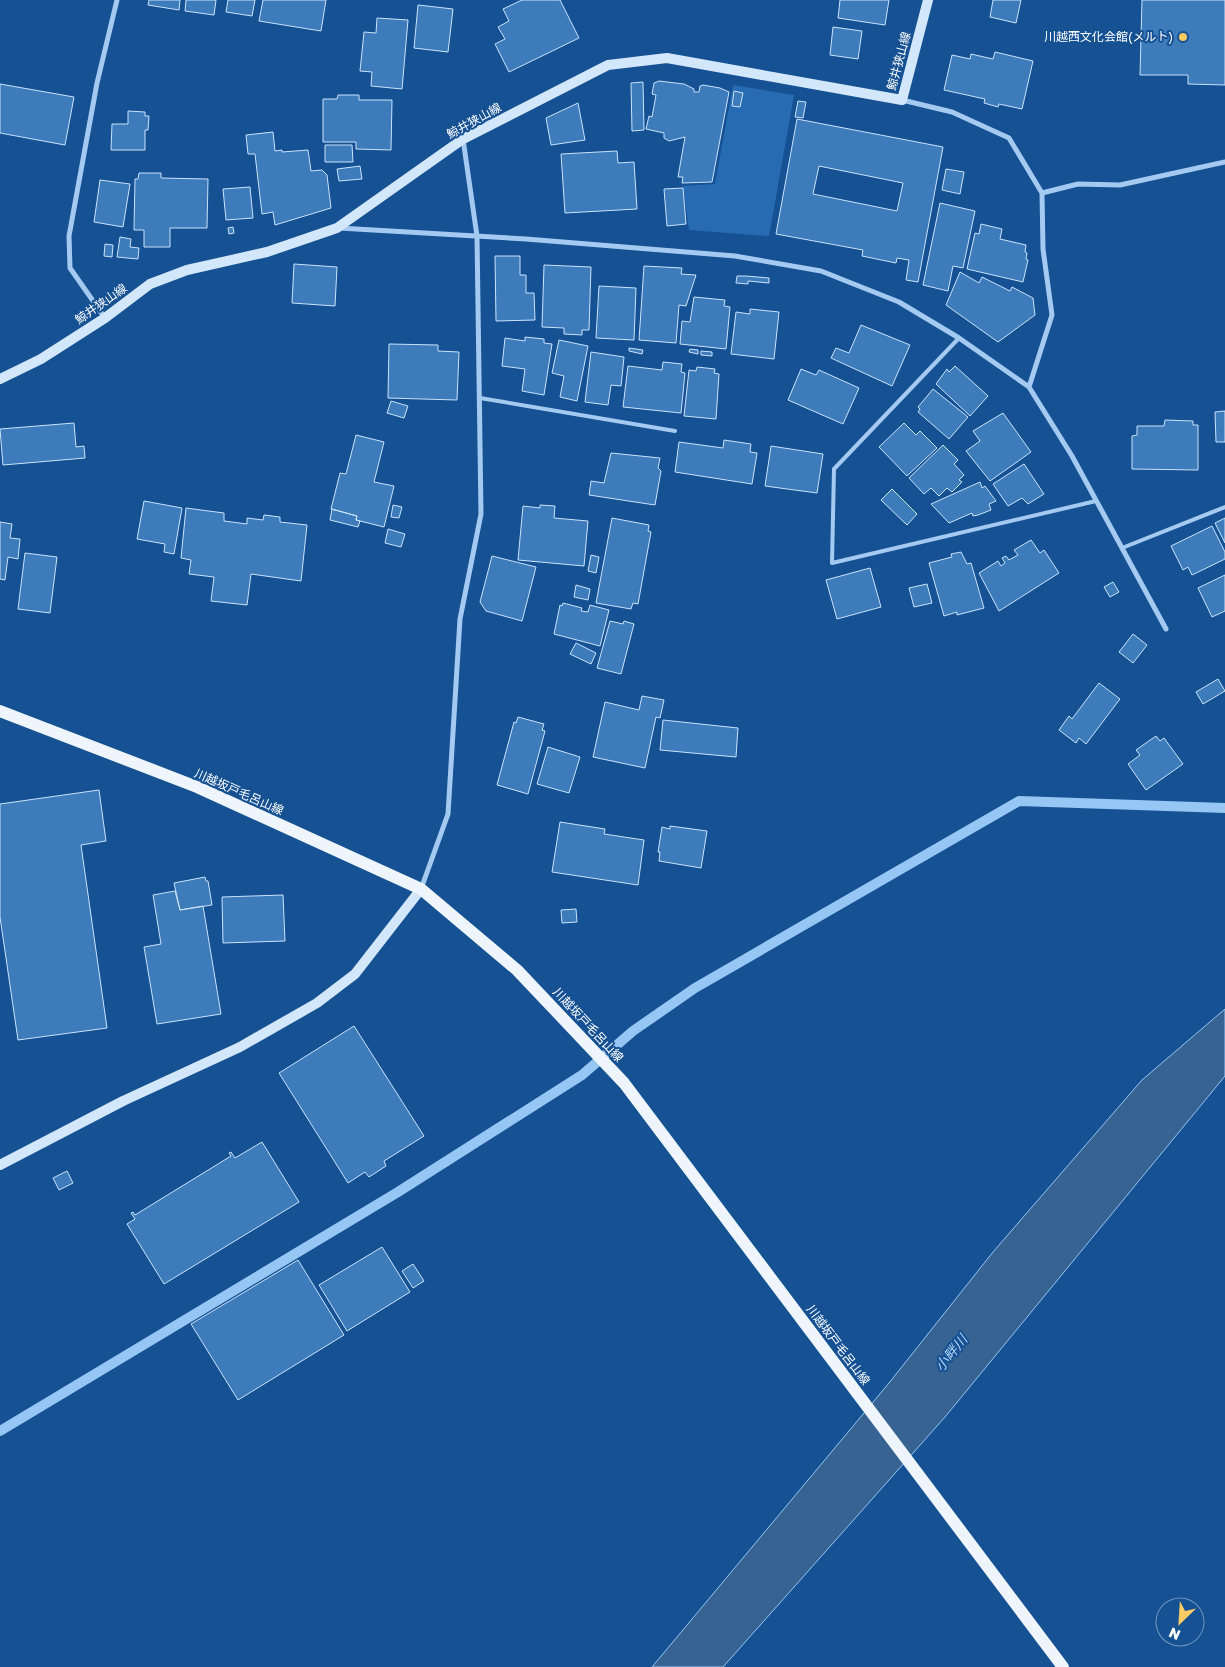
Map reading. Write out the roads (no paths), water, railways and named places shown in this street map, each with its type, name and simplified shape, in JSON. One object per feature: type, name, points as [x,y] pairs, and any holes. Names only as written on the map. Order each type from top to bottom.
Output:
[{"type":"main road","name":"鯨井狭山線","points":[[0,379],[41,359],[105,318],[150,284],[188,270],[267,252],[337,228],[463,139],[608,65],[667,58],[902,100],[928,0]]},
{"type":"main road","name":"川越坂戸毛呂山線","points":[[0,711],[196,787],[421,889],[517,970],[624,1083],[986,1567],[1064,1667]]},
{"type":"main road","points":[[0,1165],[123,1101],[240,1046],[317,1003],[355,974],[421,889]]},
{"type":"street","points":[[105,318],[70,268],[68,236],[97,83],[117,0]]},
{"type":"street","points":[[902,100],[952,112],[1009,138],[1042,193],[1043,249],[1052,315],[1028,387]]},
{"type":"street","points":[[421,889],[448,814],[460,619],[481,514],[477,236],[463,139]]},
{"type":"street","points":[[1042,193],[1078,184],[1120,186],[1225,162]]},
{"type":"street","points":[[337,228],[477,236],[735,256],[821,271],[899,302],[959,338],[1028,387],[1072,456],[1166,629]]},
{"type":"lane","points":[[959,338],[834,469],[832,563],[1096,501]]},
{"type":"lane","points":[[480,398],[674,431]]},
{"type":"lane","points":[[1122,548],[1225,507]]},
{"type":"water","name":"小畔川","points":[[1225,1009],[1225,1076],[945,1417],[723,1667],[652,1667],[889,1383],[993,1252],[1142,1080]]},
{"type":"waterway","points":[[0,1431],[398,1192],[582,1075],[633,1031],[695,988],[1019,801],[1225,808]]},
{"type":"place","name":"川越西文化会館(メルト)","points":[[1183,37]]}]
